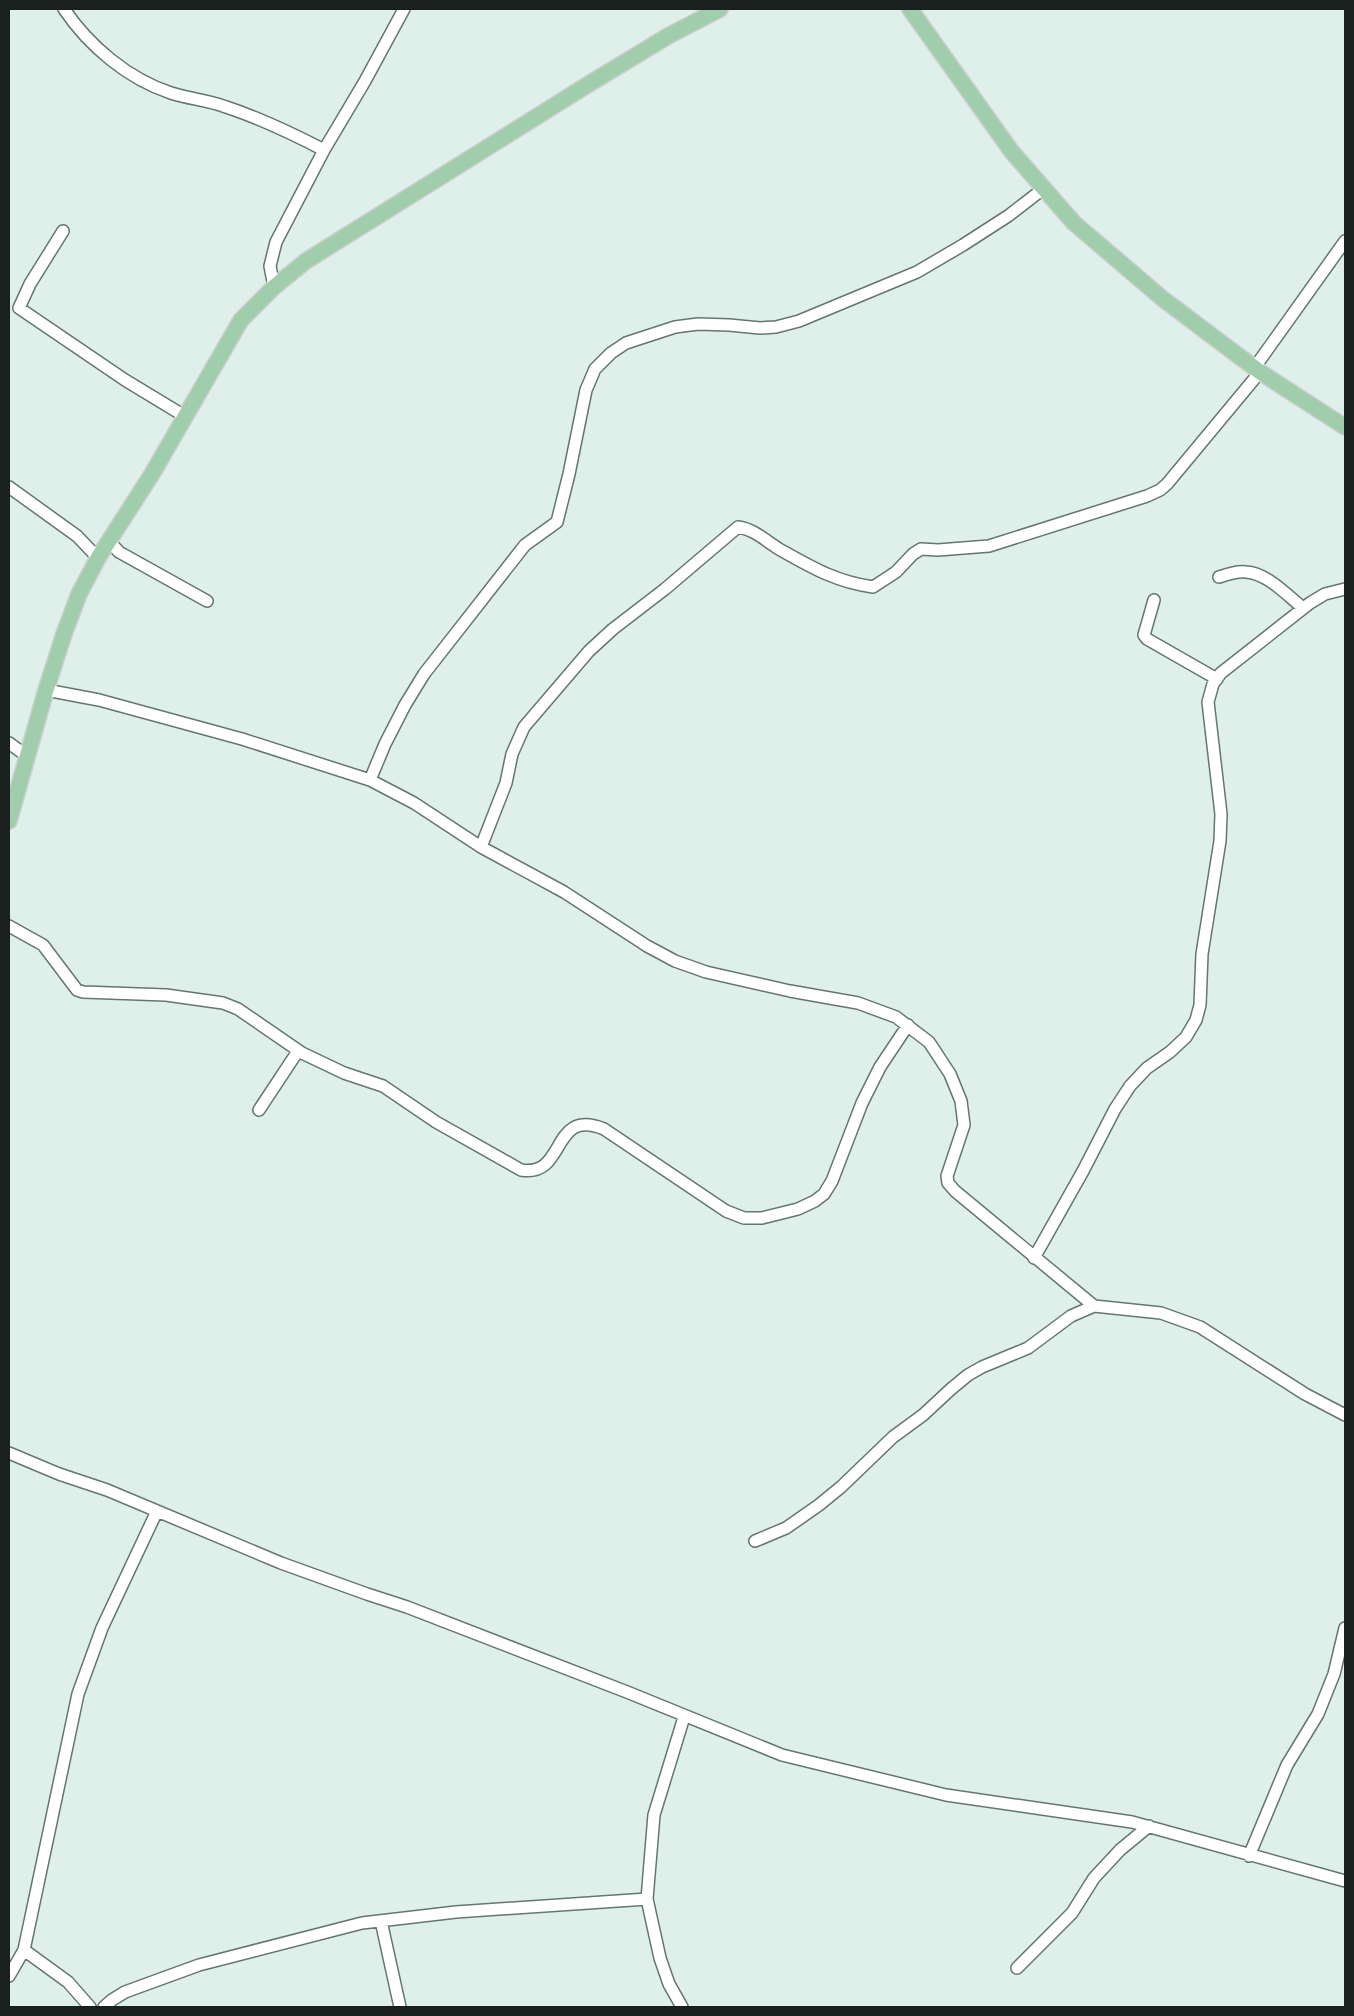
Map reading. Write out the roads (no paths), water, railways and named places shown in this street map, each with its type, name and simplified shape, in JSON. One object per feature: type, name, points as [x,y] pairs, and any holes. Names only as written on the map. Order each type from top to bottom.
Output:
[{"type":"main road","points":[[9,821],[46,690],[79,594],[98,558],[186,417],[241,320],[274,287],[306,261],[668,36],[720,9]]},
{"type":"main road","points":[[910,9],[1012,152],[1074,223],[1163,299],[1258,370],[1345,427]]},
{"type":"street","points":[[64,9],[107,56],[142,80],[170,93],[226,107],[283,129],[324,150]]},
{"type":"street","points":[[274,287],[270,266],[276,242],[324,150],[365,81],[404,9]]},
{"type":"street","points":[[370,780],[385,744],[405,705],[424,674],[525,545],[557,522],[586,390],[595,369],[611,353],[626,343],[675,327],[721,324],[760,328],[776,327],[800,321],[917,272],[1000,221],[1043,189]]},
{"type":"street","points":[[64,231],[30,284],[19,308],[125,380],[186,417]]},
{"type":"street","points":[[481,847],[506,783],[512,754],[524,727],[589,651],[613,628],[666,588],[738,527],[752,531],[792,556],[835,579],[873,587],[896,572],[913,554],[921,549],[938,550],[989,546],[1138,499],[1160,490],[1167,484],[1258,370],[1345,241]]},
{"type":"street","points":[[9,487],[77,536],[98,558]]},
{"type":"street","points":[[109,541],[119,552],[207,601]]},
{"type":"street","points":[[1219,577],[1236,572],[1248,572],[1267,580],[1303,608]]},
{"type":"street","points":[[1034,1258],[1083,1171],[1115,1108],[1130,1086],[1147,1068],[1170,1052],[1186,1037],[1196,1020],[1200,1005],[1202,954],[1220,840],[1221,814],[1208,702],[1212,684],[1222,673],[1303,608],[1326,594],[1345,589]]},
{"type":"street","points":[[1154,600],[1144,635],[1147,639],[1216,680]]},
{"type":"street","points":[[46,690],[99,700],[233,736],[370,780],[414,803],[481,847],[564,892],[647,946],[675,961],[706,972],[790,991],[858,1003],[896,1017],[929,1042],[950,1074],[960,1101],[964,1125],[947,1176],[948,1183],[1034,1258],[1094,1306]]},
{"type":"street","points":[[9,743],[27,756]]},
{"type":"street","points":[[9,926],[44,945],[77,990],[84,992],[166,995],[224,1003],[259,1022],[298,1051],[344,1073],[388,1089],[436,1122],[521,1170],[530,1171],[544,1166],[551,1159],[566,1133],[574,1127],[594,1125],[726,1211],[744,1218],[762,1218],[798,1210],[815,1202],[824,1194],[832,1181],[862,1103],[880,1067],[908,1025]]},
{"type":"street","points":[[259,1110],[298,1051]]},
{"type":"street","points":[[755,1541],[786,1528],[841,1487],[893,1436],[923,1415],[968,1375],[982,1367],[1028,1348],[1071,1316],[1094,1306],[1161,1313],[1200,1328],[1305,1394],[1345,1415]]},
{"type":"street","points":[[9,1454],[59,1474],[107,1490],[281,1563],[407,1607],[627,1692],[684,1717],[782,1755],[858,1775],[956,1797],[1080,1814],[1149,1826],[1250,1856],[1345,1881]]},
{"type":"street","points":[[9,1976],[24,1950],[78,1694],[102,1628],[157,1511]]},
{"type":"street","points":[[1250,1856],[1287,1765],[1318,1714],[1334,1674],[1345,1628]]},
{"type":"street","points":[[682,2007],[669,1984],[660,1958],[647,1899],[654,1815],[684,1717]]},
{"type":"street","points":[[1017,1968],[1072,1913],[1094,1878],[1120,1850],[1149,1826]]},
{"type":"street","points":[[104,2007],[125,1992],[199,1965],[362,1923],[456,1912],[647,1899]]},
{"type":"street","points":[[381,1921],[400,2007]]},
{"type":"street","points":[[24,1950],[68,1982],[90,2007]]}]
